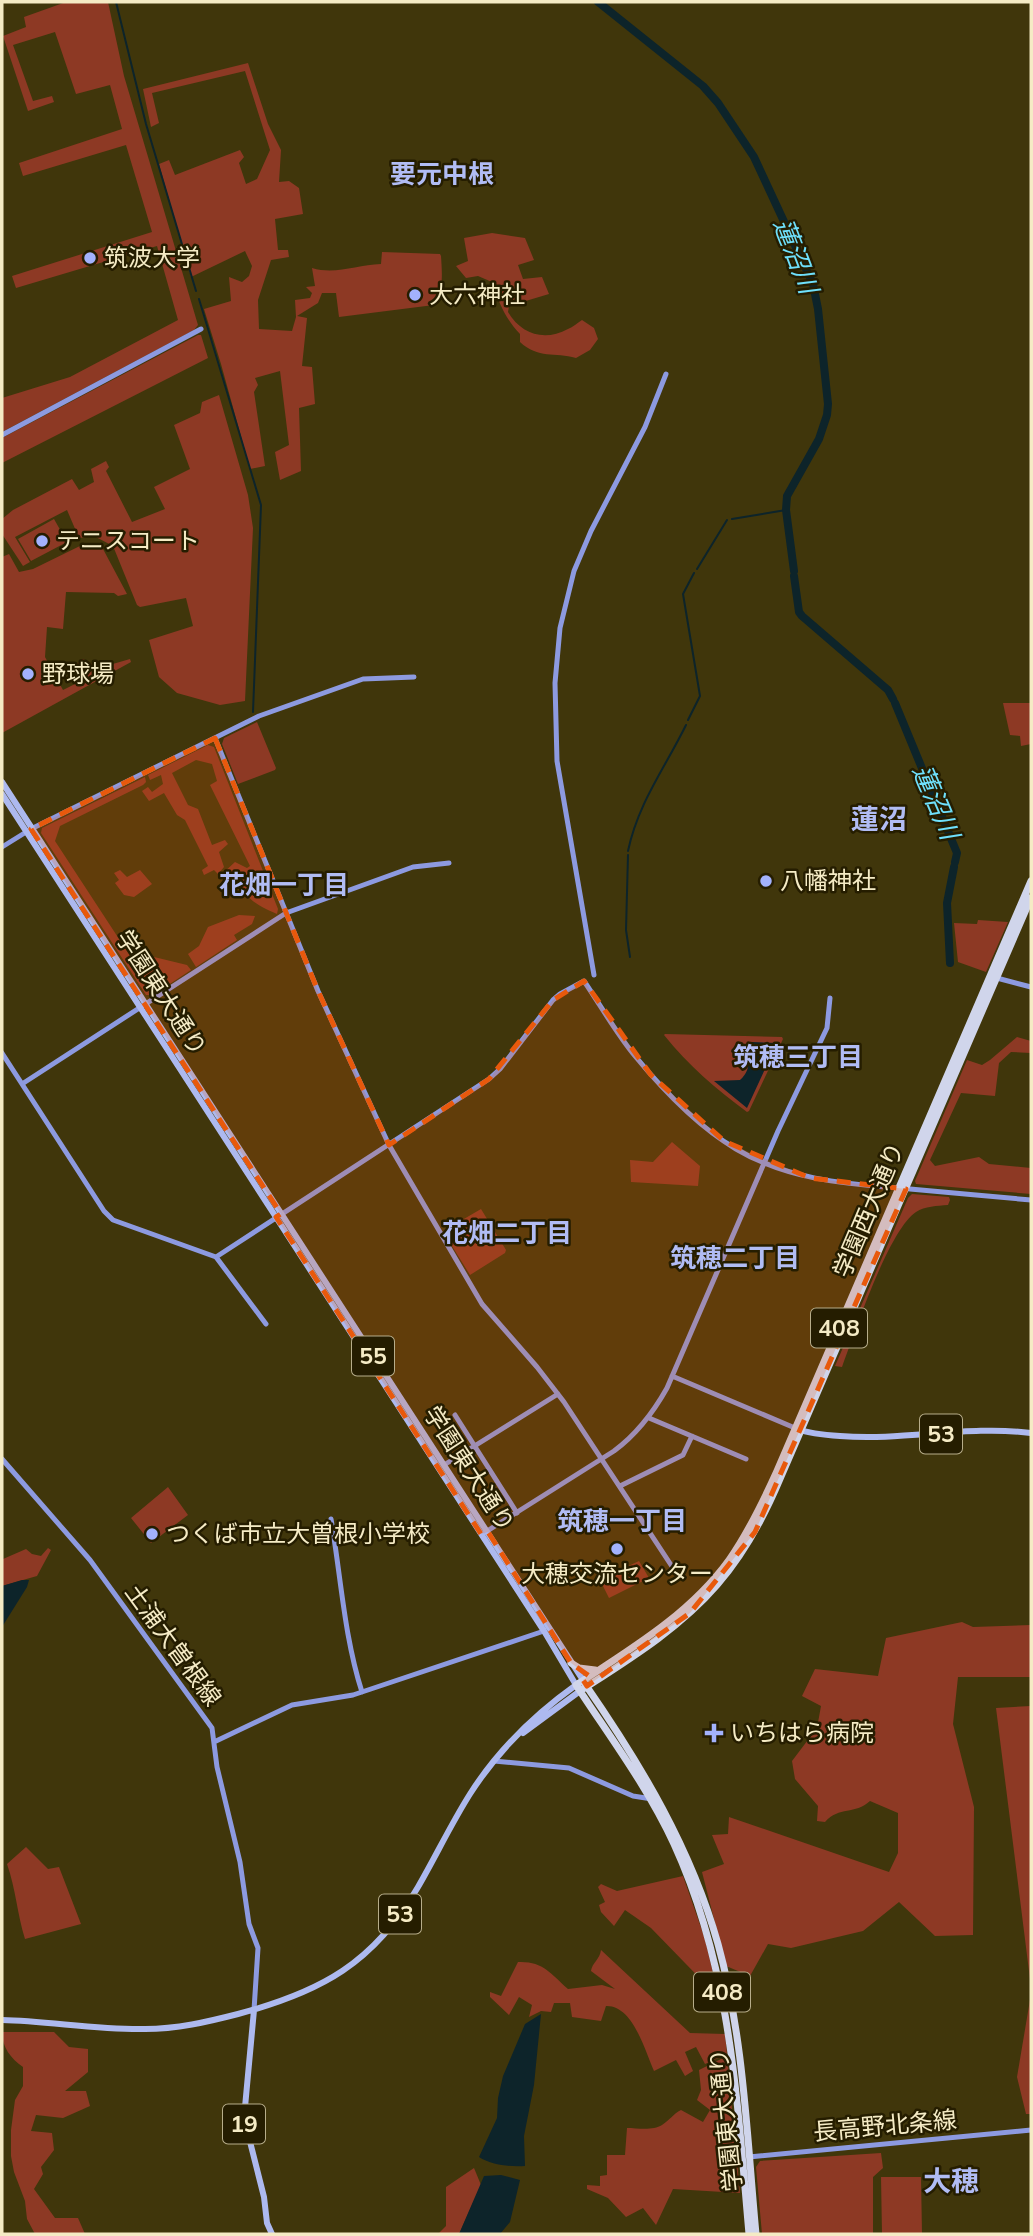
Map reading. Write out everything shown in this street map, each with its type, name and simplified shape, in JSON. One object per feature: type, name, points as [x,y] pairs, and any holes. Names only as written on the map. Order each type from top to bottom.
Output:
[{"type":"highway","name":"学園西大通り","points":[[993,978],[1031,881]]},
{"type":"highway","name":"学園西大通り","points":[[582,1686],[675,1617],[721,1571],[760,1508],[798,1429],[993,978],[1031,898]]},
{"type":"highway","points":[[572,1663],[585,1670],[602,1672],[597,1688],[599,1703]]},
{"type":"highway","name":"学園東大通り","points":[[582,1686],[599,1703],[654,1799],[687,1874],[711,1945],[728,2023],[756,2234]]},
{"type":"highway","name":"学園東大通り","points":[[582,1686],[654,1799]]},
{"type":"highway","name":"学園東大通り","points":[[745,2157],[749,2234]]},
{"type":"main road","name":"学園東大通り","points":[[2,782],[29,830],[142,1006],[484,1533],[572,1663],[582,1686]]},
{"type":"main road","name":"学園東大通り","points":[[2,794],[29,830]]},
{"type":"main road","name":"学園東大通り","points":[[278,1215],[444,1465],[544,1631],[582,1686]]},
{"type":"main road","name":"53","points":[[798,1429],[828,1435],[887,1438],[991,1430],[1031,1433]]},
{"type":"main road","name":"53","points":[[2,2020],[113,2029],[164,2029],[201,2024],[254,2010],[297,1997],[326,1983],[349,1968],[392,1926],[410,1900],[470,1794],[494,1761],[530,1727],[582,1686]]},
{"type":"main road","name":"19","points":[[254,2010],[244,2118],[272,2234]]},
{"type":"street","points":[[2,435],[201,329]]},
{"type":"street","points":[[594,975],[557,761],[555,682],[560,628],[574,571],[591,531],[645,427],[666,374]]},
{"type":"street","points":[[2,847],[29,830],[259,716],[352,682],[385,677],[414,677]]},
{"type":"street","points":[[215,738],[318,991],[389,1144],[482,1304],[558,1394],[673,1568]]},
{"type":"street","points":[[22,1084],[286,913],[413,867],[449,863]]},
{"type":"street","points":[[993,978],[1031,987]]},
{"type":"street","points":[[216,1257],[489,1079],[506,1062],[553,1000],[584,981],[633,1053],[660,1084],[724,1142],[764,1163],[810,1178],[1031,1200]]},
{"type":"street","points":[[484,1533],[623,1444],[649,1418],[672,1376],[764,1163],[827,1028],[830,998]]},
{"type":"street","points":[[2,1053],[110,1217],[216,1257],[266,1324]]},
{"type":"street","points":[[672,1376],[798,1429]]},
{"type":"street","points":[[444,1465],[558,1394]]},
{"type":"street","points":[[455,1415],[517,1513]]},
{"type":"street","points":[[649,1418],[746,1459]]},
{"type":"street","points":[[620,1486],[682,1455],[692,1436]]},
{"type":"street","name":"土浦大曽根線","points":[[2,1459],[90,1560],[212,1728],[217,1767],[240,1862],[249,1924],[258,1948],[254,2010]]},
{"type":"street","points":[[331,1519],[346,1634],[362,1692]]},
{"type":"street","points":[[214,1742],[292,1705],[362,1692],[544,1631]]},
{"type":"street","points":[[494,1761],[569,1768],[633,1796],[654,1799]]},
{"type":"street","name":"長高野北条線","points":[[745,2157],[1031,2130]]},
{"type":"highlighted area","points":[[215,738],[318,991],[389,1145],[489,1079],[553,1000],[584,981],[651,1075],[724,1141],[810,1178],[906,1189],[755,1532],[690,1613],[587,1686],[583,1680],[589,1676],[571,1663],[488,1532],[481,1534],[276,1217],[281,1214],[31,829]]},
{"type":"shaded area","points":[[66,2],[108,2],[124,76],[198,325],[194,330],[2,432],[2,398],[70,377],[178,320],[157,246],[16,288],[12,276],[152,232],[126,145],[23,176],[19,163],[122,129],[110,85],[76,94],[55,32],[13,45],[33,101],[52,96],[54,102],[28,111],[3,36],[26,27],[24,17]]},
{"type":"shaded area","points":[[248,63],[268,124],[281,150],[279,182],[289,181],[299,188],[303,214],[275,219],[278,250],[288,250],[289,257],[271,260],[258,300],[259,329],[292,331],[296,317],[295,300],[310,298],[312,293],[306,287],[315,286],[312,268],[338,270],[381,264],[382,252],[441,256],[441,288],[434,305],[339,317],[336,293],[322,293],[318,303],[297,316],[307,318],[302,366],[312,367],[315,404],[299,408],[301,471],[280,480],[275,452],[289,445],[280,371],[255,378],[258,385],[254,392],[265,466],[250,469],[204,309],[231,301],[229,277],[242,282],[249,276],[252,266],[245,251],[191,277],[159,164],[169,160],[175,175],[240,150],[244,157],[239,163],[246,184],[257,179],[270,150],[245,71],[152,93],[159,123],[151,127],[143,89]]},
{"type":"shaded area","points":[[492,233],[525,238],[534,260],[518,265],[523,279],[542,277],[549,294],[509,306],[508,312],[513,320],[534,334],[550,335],[582,320],[594,328],[598,339],[590,350],[576,358],[533,351],[520,342],[520,334],[503,310],[492,282],[478,276],[466,278],[456,266],[468,261],[464,238]]},
{"type":"shaded area","points":[[201,335],[208,358],[2,463],[2,438]]},
{"type":"shaded area","points":[[219,395],[248,495],[253,528],[245,701],[220,705],[177,693],[159,677],[149,640],[193,626],[186,598],[140,607],[137,605],[113,546],[94,536],[79,538],[67,510],[15,537],[30,562],[23,566],[2,534],[2,519],[13,510],[72,479],[79,490],[94,482],[91,469],[106,461],[109,467],[106,471],[132,522],[165,509],[154,487],[190,469],[174,425],[200,413],[202,402]]},
{"type":"shaded area","name":"テニスコート","points":[[54,519],[67,542],[31,561],[18,539]]},
{"type":"shaded area","points":[[93,543],[103,549],[127,594],[118,596],[114,593],[66,592],[63,629],[47,627],[45,657],[63,690],[85,679],[77,664],[83,659],[99,668],[130,659],[131,662],[2,733],[2,557],[9,554],[19,572],[33,569],[84,544]]},
{"type":"shaded area","points":[[1003,703],[1031,703],[1031,744],[1021,746],[1020,736],[1010,735]]},
{"type":"shaded area","points":[[257,722],[276,768],[238,784],[222,744],[224,738]]},
{"type":"shaded area","points":[[208,745],[214,747],[278,909],[277,914],[251,899],[235,875],[227,879],[222,874],[235,862],[247,868],[250,866],[210,785],[217,781],[212,764],[196,760],[172,773],[188,805],[198,809],[212,845],[225,840],[228,844],[219,852],[224,867],[218,874],[214,870],[204,875],[202,870],[208,866],[185,820],[177,815],[164,793],[149,801],[142,791],[148,787],[152,792],[163,784],[161,775],[150,780],[148,775]]},
{"type":"shaded area","points":[[145,777],[146,782],[143,785],[60,826],[55,841],[138,968],[154,957],[187,965],[191,970],[153,995],[146,995],[41,833],[42,828]]},
{"type":"shaded area","points":[[120,870],[127,877],[140,870],[152,884],[134,897],[124,895],[115,883],[119,880],[114,873]]},
{"type":"shaded area","points":[[239,915],[255,916],[252,924],[234,935],[237,940],[196,967],[188,954],[199,946],[208,927]]},
{"type":"shaded area","points":[[978,920],[1008,922],[986,972],[958,962],[954,923],[977,924]]},
{"type":"shaded area","points":[[665,1034],[783,1039],[747,1112],[693,1066]]},
{"type":"shaded area","points":[[1017,1037],[1031,1041],[1031,1053],[1011,1052],[999,1063],[995,1096],[961,1093],[930,1160],[935,1166],[979,1157],[989,1164],[1031,1168],[1031,1194],[916,1184],[967,1060],[982,1065]]},
{"type":"shaded area","points":[[672,1142],[700,1166],[698,1186],[631,1182],[630,1160],[653,1162]]},
{"type":"shaded area","points":[[912,1194],[949,1197],[950,1200],[948,1205],[916,1212],[905,1223],[894,1239],[873,1283],[842,1367],[835,1366],[908,1198]]},
{"type":"shaded area","points":[[481,1209],[506,1250],[470,1275],[444,1233]]},
{"type":"shaded area","points":[[168,1487],[188,1515],[151,1543],[131,1518]]},
{"type":"shaded area","points":[[2,1541],[3,1559],[26,1549],[41,1556],[48,1548],[51,1550],[37,1576],[2,1586]]},
{"type":"shaded area","points":[[639,1561],[649,1578],[609,1598],[601,1582],[603,1578]]},
{"type":"shaded area","points":[[962,1622],[973,1627],[1031,1625],[1031,1677],[958,1677],[953,1724],[974,1807],[973,1935],[935,1936],[899,1902],[863,1931],[791,1948],[768,1944],[750,1976],[726,1966],[702,1872],[724,1864],[712,1835],[728,1834],[729,1817],[889,1872],[898,1853],[898,1813],[870,1801],[859,1808],[836,1814],[825,1822],[817,1821],[818,1806],[795,1779],[792,1761],[817,1728],[821,1706],[802,1696],[815,1669],[878,1676],[886,1638]]},
{"type":"shaded area","points":[[1031,1706],[1031,1987],[996,1708]]},
{"type":"shaded area","points":[[26,1847],[48,1869],[59,1867],[81,1924],[25,1939],[7,1864]]},
{"type":"shaded area","points":[[683,1876],[705,1939],[719,1998],[651,1928],[625,1910],[614,1926],[601,1912],[599,1905],[605,1902],[598,1887],[601,1884],[617,1891]]},
{"type":"shaded area","points":[[601,1950],[690,2033],[725,2034],[727,2054],[705,2064],[696,2047],[685,2052],[693,2071],[685,2076],[676,2060],[654,2071],[631,2021],[615,2008],[606,2006],[601,2021],[572,2017],[570,2003],[554,2003],[551,2012],[541,2011],[529,2017],[532,2005],[519,1997],[509,2015],[490,1997],[490,1992],[501,1996],[518,1962],[540,1966],[568,1989],[602,1985],[615,1989],[591,1971]]},
{"type":"shaded area","points":[[1031,1994],[1031,2114],[1026,2114],[1017,2077]]},
{"type":"shaded area","points":[[2,2032],[54,2032],[69,2047],[88,2049],[88,2072],[65,2091],[86,2091],[90,2106],[63,2118],[36,2115],[31,2131],[52,2133],[54,2150],[41,2167],[43,2174],[34,2189],[55,2218],[78,2218],[85,2234],[35,2234],[27,2219],[25,2201],[11,2156],[15,2100],[23,2086],[23,2067],[8,2052]]},
{"type":"shaded area","points":[[727,2056],[740,2193],[673,2189],[656,2225],[643,2208],[626,2217],[608,2198],[587,2189],[587,2185],[600,2186],[600,2176],[607,2175],[607,2155],[625,2155],[627,2128],[658,2127],[681,2110],[703,2122],[710,2110],[697,2100],[701,2090],[699,2070]]},
{"type":"shaded area","points":[[881,2153],[883,2168],[873,2177],[873,2234],[762,2234],[756,2167],[760,2161]]},
{"type":"shaded area","points":[[474,2168],[481,2185],[459,2234],[438,2234],[446,2226],[446,2187]]},
{"type":"shaded area","points":[[881,2177],[921,2177],[922,2234],[882,2234]]},
{"type":"water","points":[[752,1042],[777,1043],[747,1108],[714,1081],[740,1080],[744,1076]]},
{"type":"water","points":[[29,1580],[27,1587],[2,1627],[2,1586]]},
{"type":"water","points":[[541,2014],[534,2085],[524,2136],[525,2166],[489,2162],[479,2157],[497,2118],[503,2076],[525,2024]]},
{"type":"water","points":[[501,2175],[520,2180],[510,2222],[500,2234],[459,2234],[484,2176]]},
{"type":"waterway","points":[[116,2],[146,124],[196,291]]},
{"type":"waterway","name":"蓮沼川","points":[[598,2],[703,86],[718,103],[754,157],[813,284],[828,404],[819,439],[787,496],[786,510],[794,571]]},
{"type":"waterway","points":[[199,299],[261,505],[253,712]]},
{"type":"waterway","points":[[732,519],[786,510]]},
{"type":"waterway","points":[[697,569],[727,520]]},
{"type":"waterway","points":[[688,720],[700,696],[683,594],[694,573]]},
{"type":"waterway","name":"蓮沼川","points":[[794,576],[799,612],[802,616],[888,690],[893,699]]},
{"type":"waterway","name":"蓮沼川","points":[[895,703],[957,853],[955,862]]},
{"type":"waterway","points":[[628,851],[645,801],[686,725]]},
{"type":"waterway","points":[[628,855],[626,930],[630,957]]},
{"type":"waterway","name":"蓮沼川","points":[[950,963],[947,903],[954,867]]},
{"type":"place","name":"筑波大学","points":[[90,258]]},
{"type":"place","name":"大六神社","points":[[415,295]]},
{"type":"place","name":"テニスコート","points":[[42,541]]},
{"type":"place","name":"野球場","points":[[28,674]]},
{"type":"place","name":"八幡神社","points":[[766,881]]},
{"type":"place","name":"つくば市立大曽根小学校","points":[[152,1534]]},
{"type":"place","name":"大穂交流センター","points":[[617,1549]]},
{"type":"place","name":"いちはら病院","points":[[714,1733]]},
{"type":"district","name":"要元中根","points":[[442,174]]},
{"type":"district","name":"蓮沼","points":[[879,819]]},
{"type":"district","name":"花畑一丁目","points":[[284,885]]},
{"type":"district","name":"筑穂三丁目","points":[[798,1057]]},
{"type":"district","name":"花畑二丁目","points":[[507,1233]]},
{"type":"district","name":"筑穂二丁目","points":[[735,1258]]},
{"type":"district","name":"筑穂一丁目","points":[[622,1521]]},
{"type":"district","name":"大穂","points":[[951,2181]]}]
